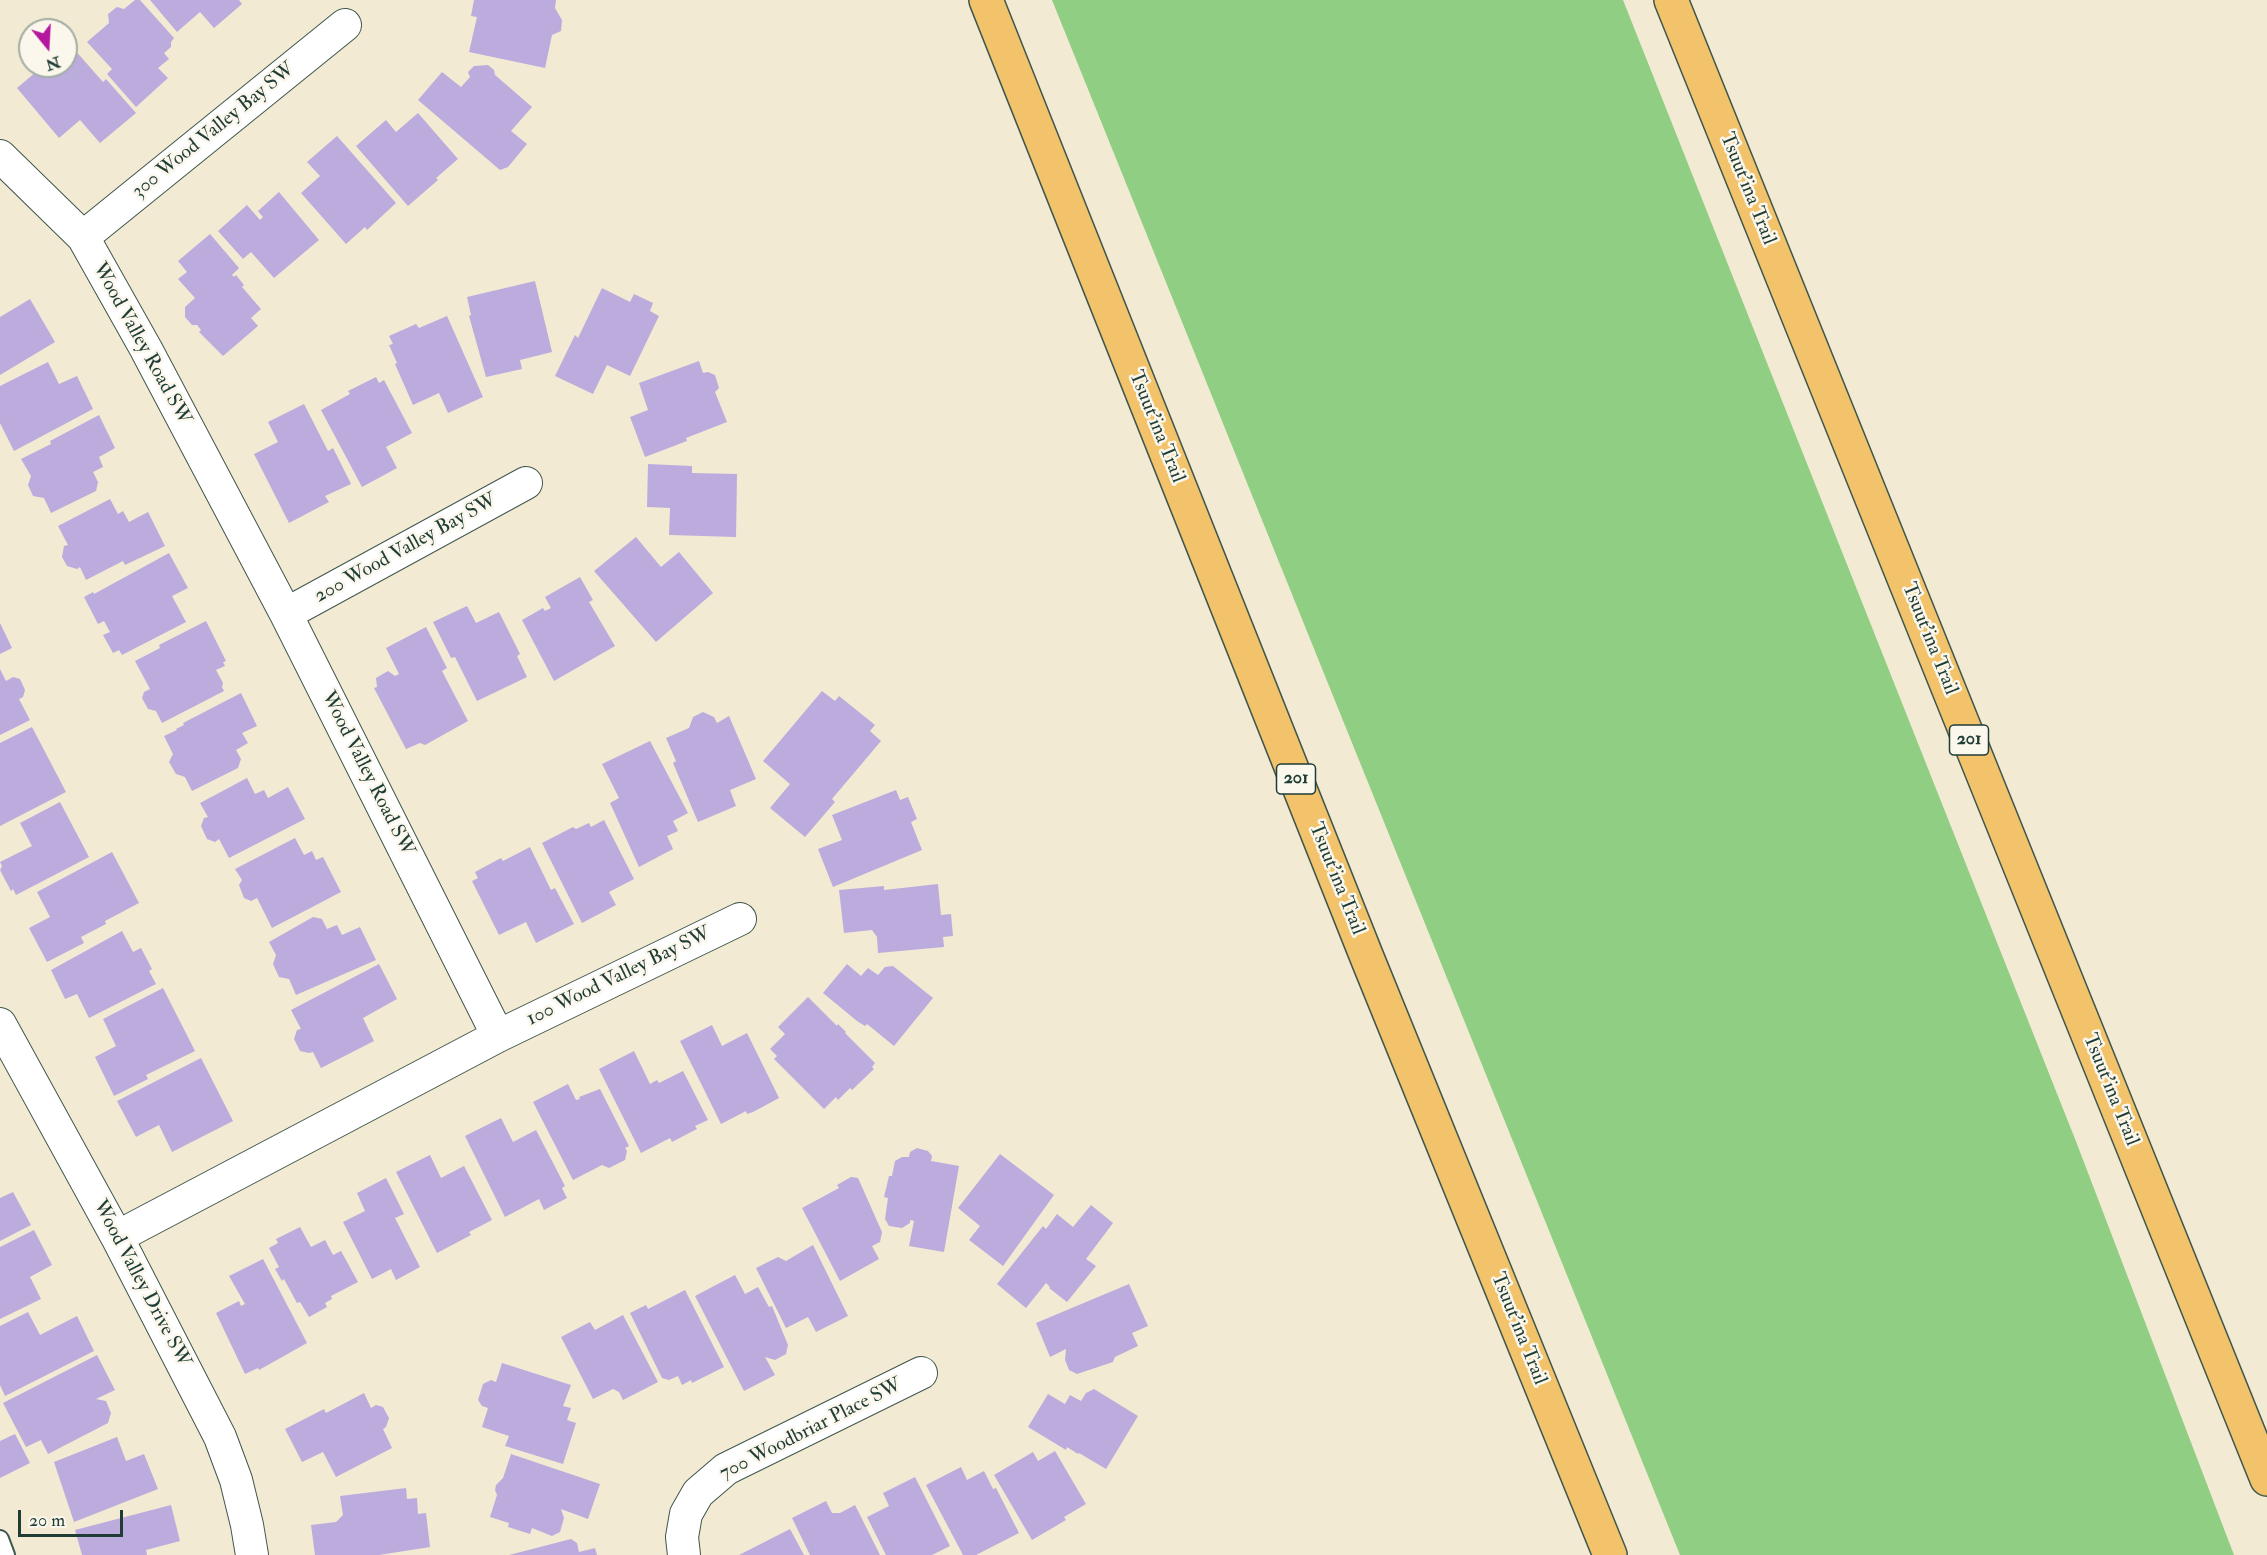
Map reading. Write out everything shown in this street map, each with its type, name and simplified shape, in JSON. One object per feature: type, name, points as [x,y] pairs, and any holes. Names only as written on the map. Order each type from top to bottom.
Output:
[{"type":"highway","name":"Tsuut'ina Trail","points":[[986,0],[1361,944],[1610,1555]]},
{"type":"highway","name":"Tsuut'ina Trail","points":[[1671,0],[2267,1479]]},
{"type":"street","name":"300 Wood Valley Bay SW","points":[[82,237],[345,25]]},
{"type":"street","name":"Wood Valley Road SW","points":[[0,156],[82,237],[146,350],[286,614],[498,1036]]},
{"type":"street","name":"200 Wood Valley Bay SW","points":[[286,614],[526,483]]},
{"type":"street","name":"100 Wood Valley Bay SW","points":[[498,1036],[740,919]]},
{"type":"street","name":"Wood Valley Drive SW","points":[[0,1024],[117,1237],[220,1437],[236,1480],[252,1555]]},
{"type":"street","points":[[117,1237],[498,1036]]},
{"type":"street","name":"700 Woodbriar Place SW","points":[[684,1555],[681,1537],[686,1514],[698,1493],[726,1469],[921,1373]]},
{"type":"lane","points":[[0,1539],[6,1555]]},
{"type":"green space","points":[[1052,0],[1623,0],[2077,1144],[2234,1555],[1680,1555]]},
{"type":"building","points":[[135,0],[140,0],[174,38],[171,47],[164,53],[169,59],[158,68],[168,78],[136,107],[107,74],[112,69],[87,42],[109,23],[108,14],[117,7],[124,9]]},
{"type":"building","points":[[150,0],[239,0],[242,4],[214,28],[200,12],[177,32]]},
{"type":"building","points":[[474,0],[556,0],[555,8],[562,20],[561,31],[552,35],[545,68],[469,52],[477,17],[471,16]]},
{"type":"building","points":[[78,54],[103,82],[106,79],[136,113],[100,143],[80,120],[59,138],[17,88],[29,78],[78,78]]},
{"type":"building","points":[[488,65],[494,70],[495,75],[532,107],[511,131],[527,144],[508,167],[500,170],[418,100],[442,72],[461,87],[470,77],[468,72],[474,66]]},
{"type":"building","points":[[418,113],[458,159],[408,206],[356,146],[386,120],[396,132]]},
{"type":"building","points":[[337,136],[396,203],[367,230],[365,227],[346,244],[301,193],[320,176],[307,162]]},
{"type":"building","points":[[279,192],[319,240],[274,278],[251,252],[243,259],[218,231],[247,205],[260,220],[263,217],[258,211]]},
{"type":"building","points":[[210,234],[239,268],[232,275],[234,277],[236,275],[244,285],[242,287],[261,309],[251,318],[258,326],[223,356],[199,332],[201,330],[197,325],[192,325],[185,317],[185,307],[195,298],[178,279],[187,272],[178,261]]},
{"type":"building","points":[[535,281],[552,352],[520,360],[522,369],[486,377],[469,316],[471,315],[467,297]]},
{"type":"building","points":[[602,288],[630,302],[634,294],[653,303],[650,311],[659,316],[630,376],[607,365],[593,394],[555,376],[575,335],[578,338]]},
{"type":"building","points":[[30,299],[55,342],[0,375],[0,317]]},
{"type":"building","points":[[447,316],[483,397],[448,413],[439,393],[413,405],[389,345],[393,344],[389,336],[416,324],[419,328]]},
{"type":"building","points":[[699,361],[703,373],[708,372],[715,375],[719,388],[715,392],[727,422],[645,457],[630,417],[648,410],[639,383]]},
{"type":"building","points":[[48,362],[59,384],[77,376],[93,409],[14,451],[0,423],[0,386]]},
{"type":"building","points":[[376,377],[379,383],[384,380],[412,433],[386,447],[397,468],[362,487],[321,410],[350,394],[348,391]]},
{"type":"building","points":[[304,404],[328,451],[333,448],[351,484],[325,496],[329,502],[289,523],[254,454],[278,442],[268,422]]},
{"type":"building","points":[[99,415],[115,448],[99,457],[103,467],[93,472],[98,482],[96,491],[51,513],[44,498],[33,496],[28,485],[31,476],[21,459]]},
{"type":"building","points":[[648,464],[692,466],[692,473],[737,474],[736,537],[669,535],[670,508],[647,507]]},
{"type":"building","points":[[110,499],[118,514],[123,511],[129,522],[148,512],[165,546],[125,565],[123,561],[86,580],[80,567],[77,569],[67,566],[62,557],[64,546],[68,545],[58,526]]},
{"type":"building","points":[[636,537],[661,567],[679,552],[713,593],[656,642],[594,571]]},
{"type":"building","points":[[169,553],[188,588],[172,596],[186,622],[122,655],[119,650],[113,653],[103,635],[110,632],[104,621],[98,624],[84,597],[93,592],[94,594]]},
{"type":"building","points":[[580,577],[593,600],[589,602],[615,646],[554,681],[522,620],[543,608],[545,611],[551,608],[545,597]]},
{"type":"building","points":[[467,606],[476,623],[499,612],[520,654],[517,656],[527,677],[477,701],[455,657],[451,658],[433,622]]},
{"type":"building","points":[[206,621],[226,661],[223,662],[225,666],[216,670],[223,683],[224,691],[162,723],[156,711],[148,709],[142,698],[144,692],[150,689],[135,661],[160,648],[159,645]]},
{"type":"building","points":[[0,623],[12,648],[0,654]]},
{"type":"building","points":[[426,627],[447,668],[442,671],[468,721],[425,745],[420,743],[406,749],[374,688],[377,687],[376,678],[388,671],[395,676],[399,674],[386,648]]},
{"type":"building","points":[[0,669],[6,681],[13,677],[20,679],[25,690],[23,697],[19,699],[30,720],[0,735]]},
{"type":"building","points":[[822,691],[835,701],[839,696],[875,725],[870,731],[881,741],[832,799],[835,802],[805,837],[770,808],[790,784],[763,761]]},
{"type":"building","points":[[241,693],[257,726],[242,733],[248,743],[236,750],[241,759],[238,768],[192,791],[185,777],[176,774],[169,762],[173,754],[164,736],[177,730],[184,725],[183,723]]},
{"type":"building","points":[[703,712],[714,717],[717,723],[729,716],[756,779],[730,790],[736,806],[698,822],[673,763],[676,761],[666,738],[689,728],[693,717]]},
{"type":"building","points":[[32,727],[66,792],[0,826],[0,743]]},
{"type":"building","points":[[650,741],[688,813],[673,821],[678,831],[667,836],[673,849],[639,867],[610,803],[619,798],[602,764]]},
{"type":"building","points":[[247,778],[255,794],[264,790],[268,798],[288,787],[305,819],[229,858],[219,839],[215,842],[207,839],[201,826],[204,818],[208,817],[200,803]]},
{"type":"building","points":[[896,790],[900,800],[908,797],[917,819],[911,822],[922,850],[833,887],[818,849],[842,840],[832,815]]},
{"type":"building","points":[[60,802],[89,857],[16,895],[13,889],[11,891],[0,870],[2,866],[0,862],[32,846],[20,823]]},
{"type":"building","points":[[604,820],[634,879],[609,892],[616,905],[582,923],[542,843],[573,827],[576,829],[589,823],[591,827]]},
{"type":"building","points":[[295,838],[304,855],[312,851],[316,860],[323,857],[341,892],[272,928],[257,898],[251,901],[244,898],[239,885],[242,880],[235,869]]},
{"type":"building","points":[[530,847],[551,890],[555,888],[574,924],[536,943],[526,922],[499,935],[472,881],[478,878],[475,872],[501,858],[503,861]]},
{"type":"building","points":[[112,852],[139,903],[81,937],[84,943],[47,962],[29,928],[50,917],[37,892]]},
{"type":"building","points":[[938,884],[941,915],[951,914],[953,936],[943,937],[944,947],[878,953],[877,937],[872,930],[844,933],[839,890],[884,886],[884,890]]},
{"type":"building","points":[[313,917],[322,919],[327,929],[337,925],[342,935],[360,927],[376,960],[296,995],[289,979],[279,977],[273,964],[276,955],[269,942]]},
{"type":"building","points":[[122,931],[133,952],[141,948],[152,969],[149,971],[156,984],[89,1018],[77,994],[65,999],[51,970]]},
{"type":"building","points":[[379,964],[397,999],[363,1018],[374,1041],[321,1068],[313,1052],[300,1051],[294,1039],[297,1030],[301,1029],[291,1010]]},
{"type":"building","points":[[847,964],[861,976],[868,968],[878,975],[885,967],[893,966],[933,998],[894,1046],[867,1024],[865,1026],[857,1021],[823,993]]},
{"type":"building","points":[[163,988],[195,1051],[146,1075],[148,1079],[114,1096],[95,1057],[116,1046],[103,1019]]},
{"type":"building","points":[[808,997],[837,1026],[838,1024],[875,1063],[872,1067],[874,1069],[852,1090],[850,1088],[838,1100],[836,1097],[824,1109],[774,1059],[777,1056],[770,1049],[785,1034],[778,1027]]},
{"type":"building","points":[[712,1025],[722,1046],[747,1033],[779,1098],[753,1112],[747,1114],[746,1111],[721,1124],[680,1041]]},
{"type":"building","points":[[634,1051],[650,1084],[657,1080],[659,1083],[683,1071],[708,1120],[695,1126],[697,1129],[672,1142],[670,1138],[641,1153],[599,1069]]},
{"type":"building","points":[[201,1058],[233,1121],[172,1152],[159,1125],[136,1137],[117,1101]]},
{"type":"building","points":[[568,1084],[576,1100],[600,1089],[629,1146],[625,1148],[627,1151],[625,1160],[609,1168],[602,1165],[573,1180],[533,1102]]},
{"type":"building","points":[[501,1118],[513,1142],[536,1130],[565,1186],[562,1188],[567,1198],[544,1210],[539,1199],[505,1217],[465,1136]]},
{"type":"building","points":[[917,1148],[928,1151],[932,1156],[931,1161],[959,1166],[944,1252],[909,1246],[914,1221],[910,1220],[910,1223],[902,1228],[889,1226],[885,1219],[888,1198],[884,1197],[895,1161],[902,1157],[909,1157],[910,1152]]},
{"type":"building","points":[[1000,1154],[1054,1195],[1003,1266],[969,1240],[980,1226],[958,1208]]},
{"type":"building","points":[[430,1155],[441,1178],[464,1166],[492,1220],[469,1232],[471,1235],[437,1253],[396,1172]]},
{"type":"building","points":[[851,1177],[858,1178],[882,1232],[880,1242],[872,1246],[879,1259],[840,1281],[802,1208],[839,1188],[837,1185]]},
{"type":"building","points":[[386,1178],[404,1214],[395,1218],[420,1267],[396,1280],[391,1269],[372,1279],[343,1222],[365,1211],[357,1193]]},
{"type":"building","points":[[13,1192],[31,1225],[0,1241],[0,1198]]},
{"type":"building","points":[[1091,1205],[1113,1223],[1086,1259],[1096,1266],[1067,1302],[1046,1283],[1026,1308],[997,1284],[1043,1226],[1046,1229],[1057,1214],[1073,1227]]},
{"type":"building","points":[[300,1227],[311,1247],[325,1240],[333,1255],[341,1251],[358,1282],[331,1296],[332,1299],[325,1303],[327,1307],[309,1317],[275,1269],[279,1267],[269,1248],[278,1243],[276,1239]]},
{"type":"building","points":[[34,1230],[52,1265],[30,1277],[41,1299],[0,1319],[0,1247]]},
{"type":"building","points":[[813,1245],[848,1316],[816,1332],[808,1317],[786,1328],[756,1268],[778,1257],[786,1261]]},
{"type":"building","points":[[263,1259],[307,1343],[259,1370],[258,1368],[245,1374],[216,1313],[239,1301],[241,1306],[245,1304],[229,1276]]},
{"type":"building","points":[[735,1275],[745,1294],[758,1287],[769,1307],[772,1306],[788,1345],[786,1354],[775,1360],[765,1357],[775,1375],[744,1391],[695,1296]]},
{"type":"building","points":[[1129,1284],[1148,1326],[1132,1333],[1138,1346],[1115,1357],[1113,1362],[1077,1374],[1069,1370],[1065,1360],[1066,1349],[1050,1357],[1036,1323]]},
{"type":"building","points":[[685,1290],[724,1367],[692,1383],[691,1380],[682,1385],[678,1376],[669,1380],[662,1378],[630,1313],[646,1305],[648,1309]]},
{"type":"building","points":[[28,1312],[40,1335],[77,1316],[94,1351],[5,1396],[0,1385],[0,1326]]},
{"type":"building","points":[[623,1315],[658,1382],[623,1400],[619,1392],[613,1389],[593,1399],[561,1337],[590,1322],[595,1330]]},
{"type":"building","points":[[97,1355],[115,1390],[96,1399],[106,1401],[111,1413],[108,1423],[48,1454],[41,1440],[26,1447],[3,1403]]},
{"type":"building","points":[[502,1363],[571,1385],[563,1406],[571,1408],[567,1420],[576,1423],[563,1464],[505,1446],[509,1436],[482,1427],[488,1408],[482,1406],[478,1400],[483,1384],[491,1380],[496,1382]]},
{"type":"building","points":[[1094,1389],[1138,1416],[1106,1469],[1067,1447],[1066,1450],[1028,1427],[1048,1394],[1065,1404],[1070,1395],[1081,1401],[1086,1393]]},
{"type":"building","points":[[364,1393],[371,1408],[376,1405],[383,1407],[389,1418],[383,1429],[392,1448],[336,1477],[323,1452],[302,1462],[285,1429],[324,1409],[326,1413]]},
{"type":"building","points":[[15,1434],[30,1463],[0,1478],[0,1441]]},
{"type":"building","points":[[117,1437],[126,1461],[144,1454],[158,1489],[74,1522],[54,1462]]},
{"type":"building","points":[[1055,1451],[1086,1504],[1064,1517],[1066,1520],[1032,1540],[994,1475],[1033,1452],[1038,1461]]},
{"type":"building","points":[[511,1454],[600,1484],[588,1519],[561,1509],[564,1518],[560,1532],[552,1536],[532,1528],[530,1534],[508,1527],[509,1523],[490,1517],[497,1495],[496,1485],[503,1478]]},
{"type":"building","points":[[961,1467],[967,1480],[984,1471],[993,1489],[996,1488],[1019,1533],[976,1555],[963,1555],[926,1485]]},
{"type":"building","points":[[915,1477],[950,1546],[932,1555],[886,1555],[867,1517],[889,1506],[883,1493]]},
{"type":"building","points":[[406,1488],[407,1499],[417,1498],[418,1514],[426,1513],[430,1547],[379,1555],[315,1555],[311,1525],[336,1522],[343,1515],[340,1496]]},
{"type":"building","points":[[826,1501],[832,1513],[840,1513],[855,1505],[880,1555],[810,1555],[792,1518]]},
{"type":"building","points":[[171,1505],[180,1541],[146,1550],[147,1555],[82,1555],[75,1530]]},
{"type":"building","points":[[790,1529],[804,1555],[739,1555]]},
{"type":"building","points":[[571,1539],[577,1543],[579,1552],[595,1548],[597,1555],[509,1555]]}]
